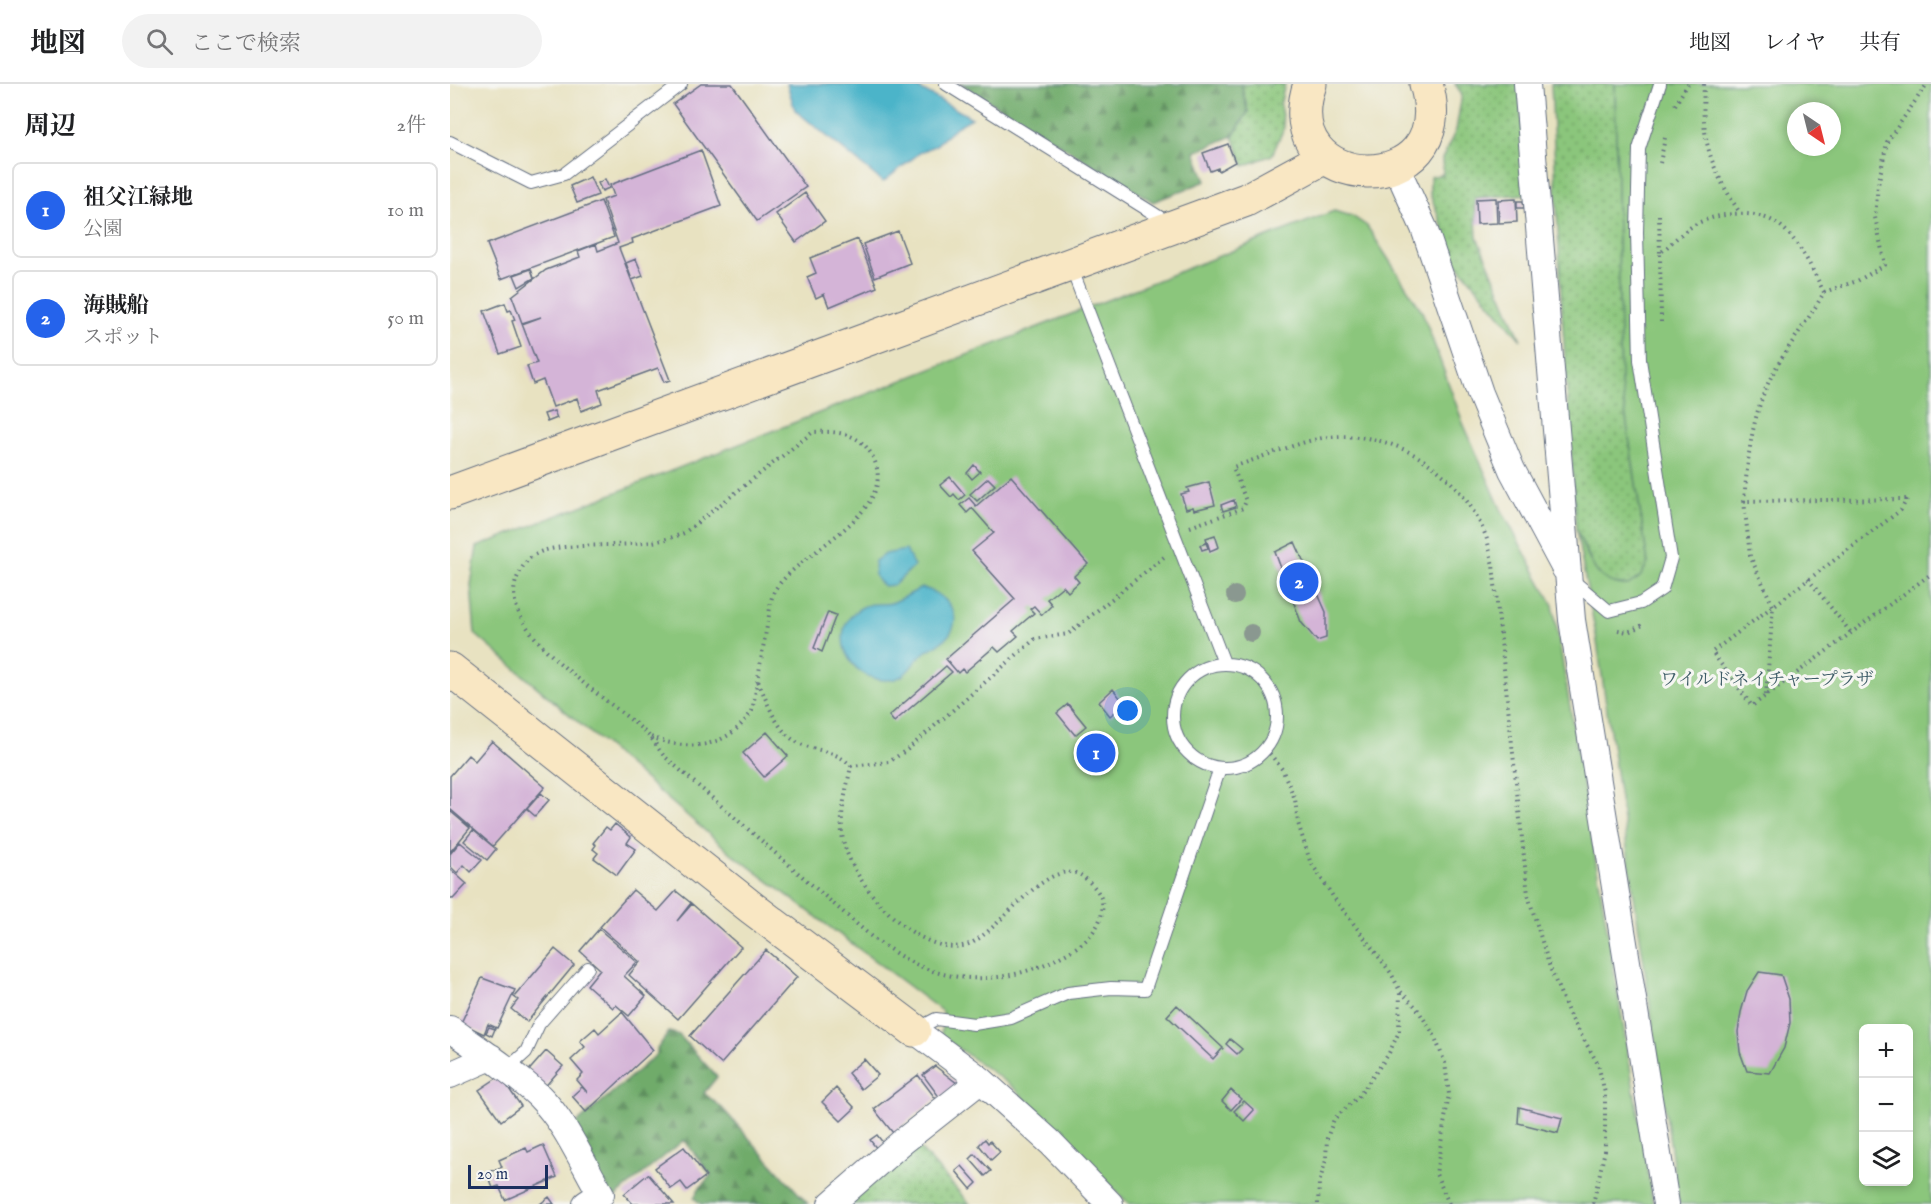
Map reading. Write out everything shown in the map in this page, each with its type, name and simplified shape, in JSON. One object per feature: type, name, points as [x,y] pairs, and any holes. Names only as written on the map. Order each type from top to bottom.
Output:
[{"type":"street","points":[[1310,84],[1305,99],[1305,120],[1312,140],[1325,157],[1347,170],[1372,173],[1396,166],[1418,148],[1430,122],[1431,103],[1426,84]]},
{"type":"street","points":[[1527,84],[1572,620],[1666,1204]]},
{"type":"street","points":[[450,494],[1246,200],[1325,157]]},
{"type":"street","points":[[1396,166],[1424,228],[1480,393],[1508,459],[1539,523],[1569,577]]},
{"type":"street","points":[[456,678],[752,908],[981,1080],[1051,1143],[1110,1204]]},
{"type":"street","points":[[450,1029],[498,1063],[539,1097],[559,1121],[601,1194],[586,1204]]},
{"type":"street","points":[[450,1075],[498,1063]]},
{"type":"street","points":[[831,1204],[901,1143],[981,1080]]},
{"type":"lane","points":[[450,142],[531,183],[564,174],[681,84]]},
{"type":"lane","points":[[946,84],[1173,226]]},
{"type":"lane","points":[[1569,577],[1609,611],[1641,603],[1662,589],[1671,558],[1640,360],[1637,232],[1639,149],[1660,84]]},
{"type":"lane","points":[[1070,264],[1224,663]]},
{"type":"lane","points":[[1224,663],[1241,665],[1256,673],[1268,685],[1276,700],[1278,717],[1275,734],[1266,749],[1245,764],[1220,768],[1203,764],[1189,754],[1178,740],[1173,714],[1180,689],[1191,675],[1207,667],[1224,663]]},
{"type":"lane","points":[[914,1030],[936,1019],[974,1024],[1011,1018],[1068,993],[1112,988],[1145,989],[1220,768]]},
{"type":"lane","points":[[498,1063],[526,1052],[539,1024],[588,968]]},
{"type":"path","points":[[1671,113],[1688,84]]},
{"type":"path","points":[[1704,84],[1702,120],[1708,153],[1722,186],[1740,214]]},
{"type":"path","points":[[1766,696],[1773,606],[1750,556],[1744,501],[1750,447],[1761,399],[1781,361],[1824,292],[1857,281],[1885,265],[1875,217],[1878,185],[1887,142],[1927,84]]},
{"type":"path","points":[[1659,168],[1666,135]]},
{"type":"path","points":[[1659,211],[1661,331]]},
{"type":"path","points":[[1660,253],[1696,224],[1730,213],[1756,215],[1784,228],[1806,258],[1824,292]]},
{"type":"path","points":[[651,738],[673,746],[691,747],[723,737],[743,724],[752,711],[773,592],[786,576],[865,510],[876,494],[876,462],[865,445],[850,435],[832,431],[813,432],[684,533],[666,541],[554,548],[535,554],[522,566],[512,590],[515,610],[526,628],[575,676],[651,738],[664,756],[874,939],[913,964],[963,977],[996,978],[1025,974],[1053,962],[1080,945],[1095,930],[1102,913],[1102,900],[1084,876],[1068,872],[1054,874],[1040,883],[987,933],[969,944],[946,948],[924,941],[877,901],[856,874],[842,834],[851,766],[843,757],[795,741],[781,727],[758,681]]},
{"type":"path","points":[[1174,532],[1243,508],[1246,501],[1233,467],[1327,437],[1358,436],[1403,448],[1438,468],[1463,495],[1485,534],[1493,565],[1528,895],[1550,968],[1569,1014],[1598,1064],[1605,1093],[1605,1150],[1593,1204]]},
{"type":"path","points":[[1744,501],[1907,499],[1901,510],[1712,652],[1752,706],[1931,574]]},
{"type":"path","points":[[851,766],[889,762],[908,749],[1035,639],[1068,634],[1179,545]]},
{"type":"path","points":[[1808,579],[1852,634]]},
{"type":"path","points":[[1617,630],[1628,632],[1648,623]]},
{"type":"path","points":[[1266,749],[1282,769],[1295,799],[1298,823],[1310,861],[1334,898],[1391,973],[1400,991],[1416,1007],[1434,1035],[1445,1063],[1449,1094],[1436,1174],[1449,1204]]},
{"type":"path","points":[[1318,1204],[1319,1183],[1326,1160],[1327,1138],[1334,1119],[1359,1096],[1388,1055],[1399,1032],[1400,991]]},
{"type":"green space","points":[[961,84],[1241,84],[1248,112],[1233,136],[1195,152],[1206,181],[1153,202]]},
{"type":"green space","points":[[1241,84],[1285,84],[1280,105],[1284,128],[1272,155],[1244,166],[1233,136],[1248,112]]},
{"type":"green space","points":[[1455,84],[1519,84],[1527,194],[1475,198],[1477,237],[1521,340],[1457,264],[1430,194],[1430,177],[1443,174],[1442,159],[1456,130],[1462,94]]},
{"type":"green space","points":[[1551,84],[1615,84],[1621,384],[1648,563],[1640,577],[1628,585],[1607,582],[1596,572],[1576,530],[1562,313]]},
{"type":"green space","name":"ワイルドネイチャープラザ","points":[[1615,84],[1931,84],[1931,1204],[1679,1204],[1596,635],[1576,530],[1594,568],[1607,580],[1616,584],[1628,585],[1640,577],[1648,563],[1621,384]]},
{"type":"green space","points":[[1334,211],[1352,216],[1367,226],[1422,311],[1463,423],[1501,509],[1553,605],[1653,1204],[1129,1204],[1013,1087],[941,1036],[943,1012],[731,853],[475,634],[471,585],[477,547]]},
{"type":"green space","points":[[669,1032],[679,1035],[717,1077],[704,1093],[722,1108],[808,1204],[701,1204],[694,1198],[711,1175],[684,1140],[611,1200],[570,1129],[657,1054],[657,1049]]},
{"type":"green space","points":[[913,1141],[970,1204],[841,1204]]},
{"type":"water","points":[[787,84],[911,84],[972,118],[956,127],[936,145],[921,152],[883,182],[795,110]]},
{"type":"water","points":[[906,550],[914,566],[894,585],[884,586],[875,575],[875,561],[885,554]]},
{"type":"water","points":[[922,588],[938,594],[954,613],[953,629],[947,637],[920,656],[904,674],[894,679],[873,678],[852,664],[843,642],[844,630],[849,619],[864,606],[890,603]]},
{"type":"building","points":[[701,84],[732,84],[806,187],[757,221],[673,104]]},
{"type":"building","points":[[1228,144],[1235,162],[1219,171],[1218,168],[1210,171],[1203,153]]},
{"type":"building","points":[[701,150],[721,206],[632,239],[633,243],[619,248],[670,380],[664,382],[658,368],[598,390],[602,403],[581,411],[577,398],[553,407],[543,380],[533,384],[527,366],[537,363],[522,324],[541,317],[522,323],[512,296],[546,270],[580,257],[578,251],[596,244],[598,251],[618,243],[603,200],[614,196],[610,185]]},
{"type":"building","points":[[590,177],[598,195],[577,203],[570,186]]},
{"type":"building","points":[[605,179],[609,188],[602,191],[598,183]]},
{"type":"building","points":[[805,193],[825,221],[796,242],[776,214]]},
{"type":"building","points":[[1496,198],[1497,223],[1477,224],[1476,199]]},
{"type":"building","points":[[1516,199],[1517,222],[1499,223],[1498,200]]},
{"type":"building","points":[[601,201],[614,237],[501,279],[487,244]]},
{"type":"building","points":[[1517,201],[1523,201],[1524,208],[1517,208]]},
{"type":"building","points":[[898,231],[910,263],[875,277],[863,244]]},
{"type":"building","points":[[858,239],[877,287],[829,307],[824,294],[816,298],[807,277],[816,273],[810,258]]},
{"type":"building","points":[[636,259],[643,276],[632,280],[626,263]]},
{"type":"building","points":[[531,269],[534,278],[519,287],[514,275]]},
{"type":"building","points":[[505,303],[515,320],[512,321],[521,347],[500,354],[484,311]]},
{"type":"building","points":[[554,411],[557,418],[547,422],[544,414]]},
{"type":"building","points":[[974,465],[980,472],[972,479],[967,473]]},
{"type":"building","points":[[1011,476],[1088,564],[1074,576],[1079,582],[1068,592],[1063,586],[1047,599],[1052,605],[1042,615],[1034,606],[1030,609],[1034,613],[1013,631],[1018,636],[999,652],[994,647],[965,672],[962,669],[958,673],[946,659],[1015,599],[972,551],[994,533],[972,508],[967,513],[960,505],[969,498],[976,506]]},
{"type":"building","points":[[950,477],[965,495],[959,500],[954,494],[951,497],[940,485]]},
{"type":"building","points":[[988,478],[995,485],[977,501],[970,494]]},
{"type":"building","points":[[1209,482],[1215,505],[1194,510],[1193,507],[1186,509],[1181,494],[1189,492],[1187,488]]},
{"type":"building","points":[[1234,500],[1236,507],[1223,511],[1221,505]]},
{"type":"building","points":[[1215,535],[1219,547],[1210,551],[1206,538]]},
{"type":"building","points":[[1295,542],[1326,612],[1326,638],[1317,641],[1301,622],[1275,552]]},
{"type":"building","points":[[1206,543],[1208,548],[1202,550],[1200,545]]},
{"type":"building","points":[[828,612],[836,615],[822,652],[814,648]]},
{"type":"building","points":[[946,666],[952,672],[894,722],[889,716]]},
{"type":"building","points":[[1113,689],[1125,704],[1110,716],[1099,702]]},
{"type":"building","points":[[1068,704],[1086,726],[1075,735],[1057,713]]},
{"type":"building","points":[[767,732],[788,756],[764,777],[743,753]]},
{"type":"building","points":[[492,741],[545,787],[493,846],[450,809],[450,776],[468,755],[475,761]]},
{"type":"building","points":[[541,793],[549,800],[535,816],[527,809]]},
{"type":"building","points":[[450,811],[470,828],[450,852]]},
{"type":"building","points":[[615,824],[631,837],[627,843],[636,849],[617,875],[594,858],[598,853],[593,849],[596,845],[593,843],[606,827],[610,830]]},
{"type":"building","points":[[473,830],[496,849],[487,860],[464,841]]},
{"type":"building","points":[[460,842],[482,860],[471,872],[464,865],[457,873],[450,866],[450,854]]},
{"type":"building","points":[[450,869],[467,884],[453,899],[450,897]]},
{"type":"building","points":[[633,890],[658,911],[676,891],[691,903],[677,921],[692,904],[741,947],[678,1019],[629,975],[640,962],[600,927]]},
{"type":"building","points":[[599,929],[637,962],[624,976],[646,996],[629,1016],[616,1005],[613,1008],[587,985],[600,969],[580,951]]},
{"type":"building","points":[[555,949],[574,965],[527,1022],[511,1009],[518,1000],[514,997]]},
{"type":"building","points":[[766,950],[797,977],[721,1064],[690,1036]]},
{"type":"building","points":[[1759,972],[1781,975],[1789,999],[1790,1023],[1784,1048],[1770,1073],[1747,1071],[1740,1052],[1738,1032],[1741,1012],[1747,991]]},
{"type":"building","points":[[482,978],[515,990],[497,1028],[488,1024],[484,1034],[461,1023]]},
{"type":"building","points":[[1177,1005],[1223,1048],[1213,1059],[1167,1016]]},
{"type":"building","points":[[622,1012],[653,1050],[586,1112],[572,1096],[582,1087],[587,1092],[577,1080],[583,1074],[571,1060],[585,1047],[580,1041],[595,1028],[599,1033]]},
{"type":"building","points":[[489,1027],[495,1029],[492,1036],[486,1033]]},
{"type":"building","points":[[1230,1039],[1242,1049],[1237,1054],[1226,1044]]},
{"type":"building","points":[[546,1051],[563,1066],[542,1090],[525,1075]]},
{"type":"building","points":[[864,1059],[878,1075],[861,1089],[848,1073]]},
{"type":"building","points":[[935,1066],[958,1084],[940,1098],[923,1075]]},
{"type":"building","points":[[918,1075],[936,1099],[893,1133],[874,1109]]},
{"type":"building","points":[[500,1076],[521,1106],[501,1121],[479,1090]]},
{"type":"building","points":[[836,1088],[855,1108],[841,1121],[822,1102]]},
{"type":"building","points":[[1231,1090],[1241,1099],[1231,1110],[1222,1101]]},
{"type":"building","points":[[1244,1101],[1254,1110],[1244,1121],[1234,1111]]},
{"type":"building","points":[[1519,1107],[1562,1118],[1558,1133],[1518,1123]]},
{"type":"building","points":[[877,1135],[884,1144],[877,1149],[870,1140]]},
{"type":"building","points":[[985,1139],[1000,1152],[991,1160],[979,1145]]},
{"type":"building","points":[[543,1145],[557,1177],[505,1200],[499,1186],[493,1188],[487,1173],[502,1167],[499,1160],[526,1148],[528,1152]]},
{"type":"building","points":[[684,1147],[706,1176],[687,1190],[681,1182],[671,1189],[655,1168]]},
{"type":"building","points":[[975,1154],[991,1171],[985,1176],[970,1159]]},
{"type":"building","points":[[962,1166],[977,1183],[971,1189],[956,1171]]},
{"type":"building","points":[[648,1174],[674,1204],[633,1204],[624,1194]]},
{"type":"building","points":[[549,1197],[554,1204],[540,1204]]},
{"type":"place","name":"海賊船","points":[[1299,582]]},
{"type":"place","name":"祖父江緑地","points":[[1096,753]]}]
